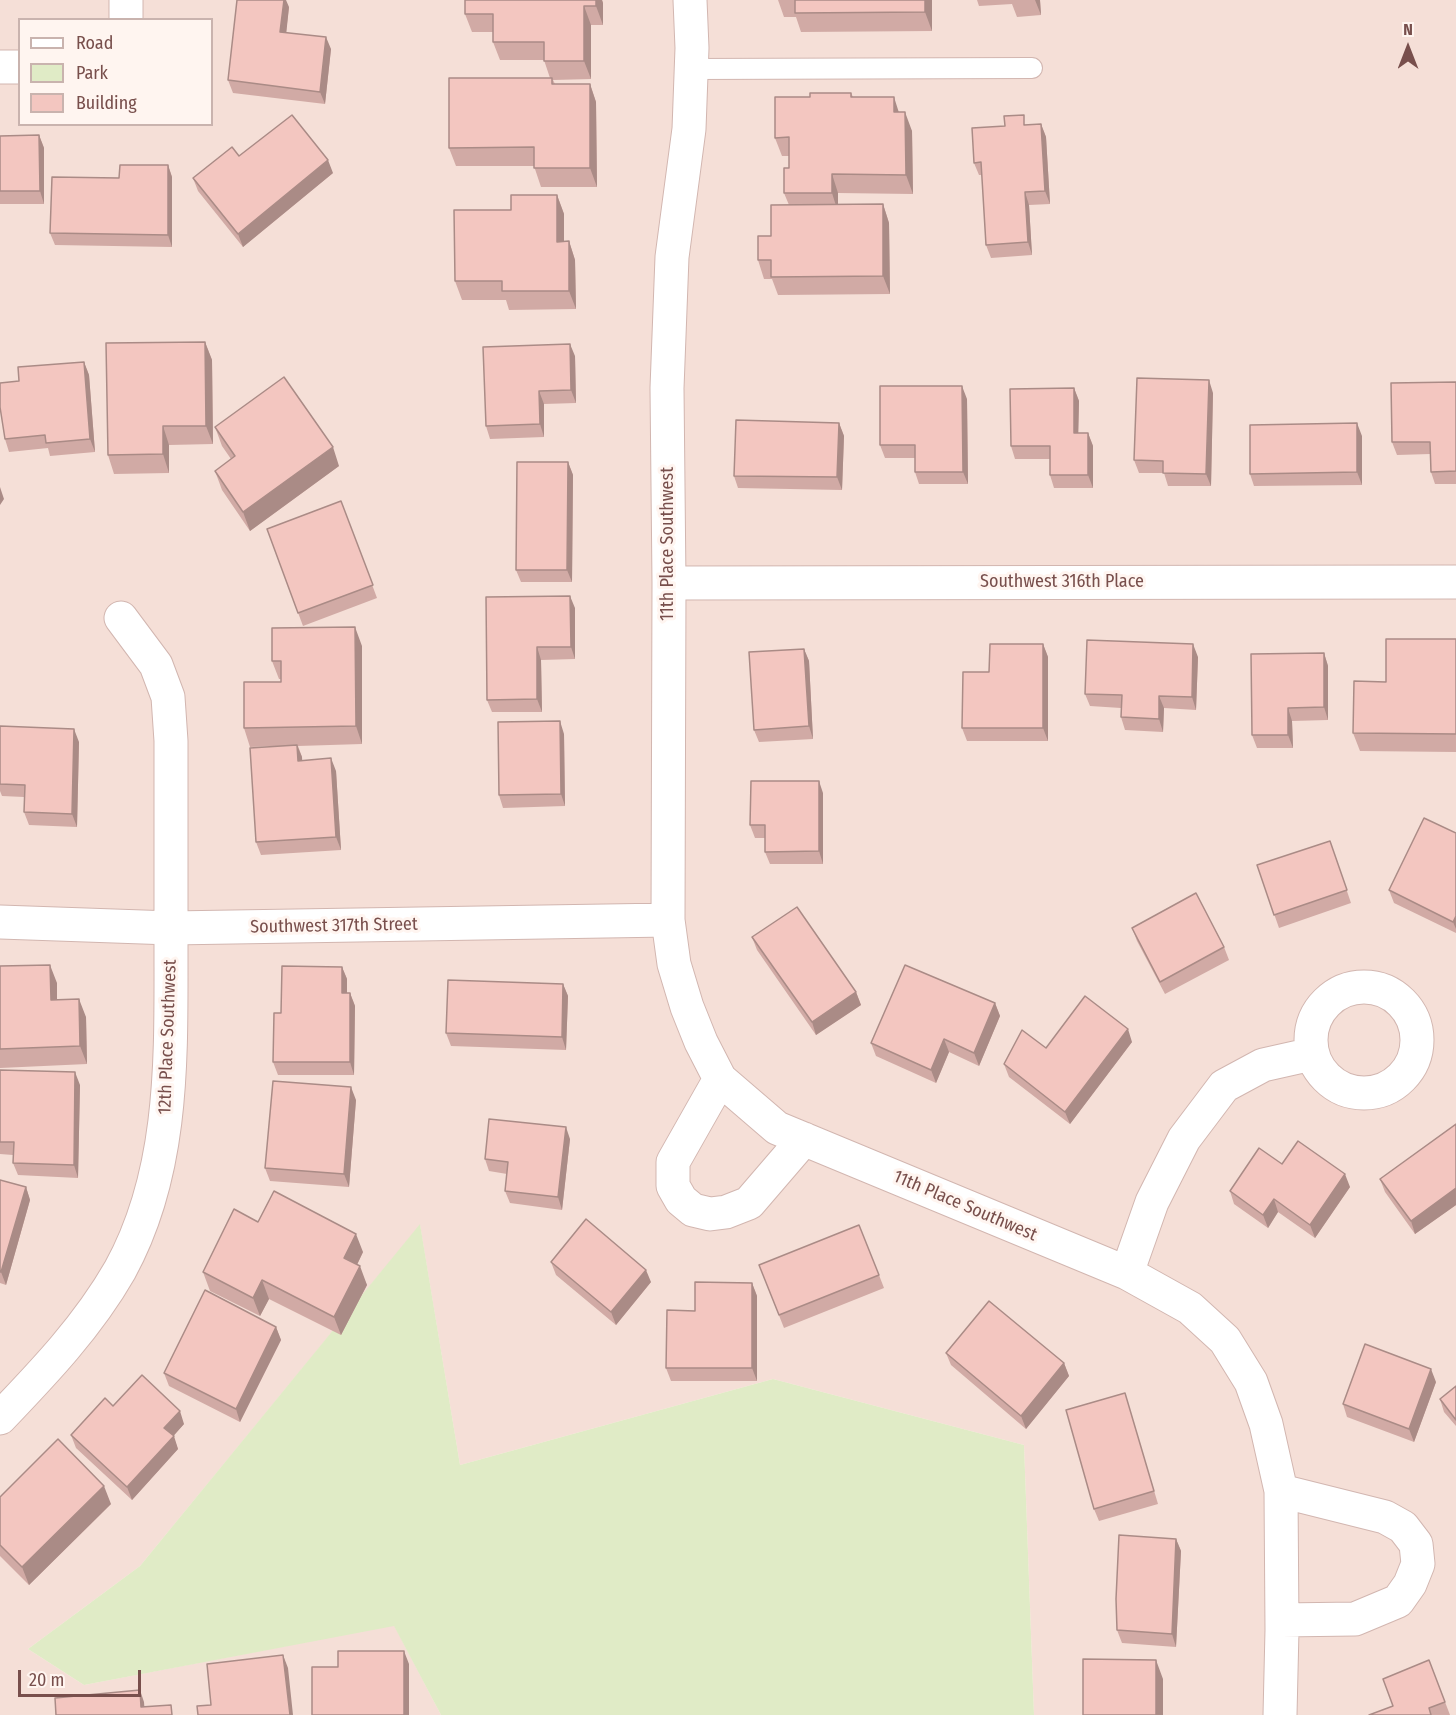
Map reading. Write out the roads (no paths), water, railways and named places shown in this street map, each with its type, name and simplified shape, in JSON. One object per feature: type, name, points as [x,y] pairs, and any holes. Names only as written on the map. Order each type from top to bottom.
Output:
[{"type":"street","points":[[126,0],[126,18]]},
{"type":"street","name":"11th Place Southwest","points":[[690,0],[689,129],[672,257],[667,388],[668,920],[674,964],[687,1007],[701,1042],[720,1079],[777,1128],[1127,1274],[1190,1308],[1225,1340],[1251,1382],[1266,1424],[1281,1491],[1280,1715]]},
{"type":"street","points":[[0,67],[18,67]]},
{"type":"street","name":"Southwest 316th Place","points":[[669,583],[1456,582]]},
{"type":"street","name":"12th Place Southwest","points":[[0,1418],[50,1366],[93,1314],[120,1269],[141,1224],[158,1171],[167,1112],[171,1043],[171,741],[168,697],[156,665],[121,618]]},
{"type":"street","name":"Southwest 317th Street","points":[[0,922],[171,928],[668,920]]},
{"type":"street","points":[[1127,1274],[1152,1202],[1184,1139],[1224,1086],[1263,1065],[1312,1054]]},
{"type":"street","points":[[720,1079],[673,1162],[673,1186],[681,1200],[693,1210],[710,1214],[726,1212],[749,1203],[804,1139]]},
{"type":"street","points":[[1281,1491],[1385,1516],[1403,1527],[1416,1544],[1418,1564],[1410,1584],[1398,1601],[1355,1619],[1282,1620]]},
{"type":"lane","points":[[691,69],[1032,68]]}]
